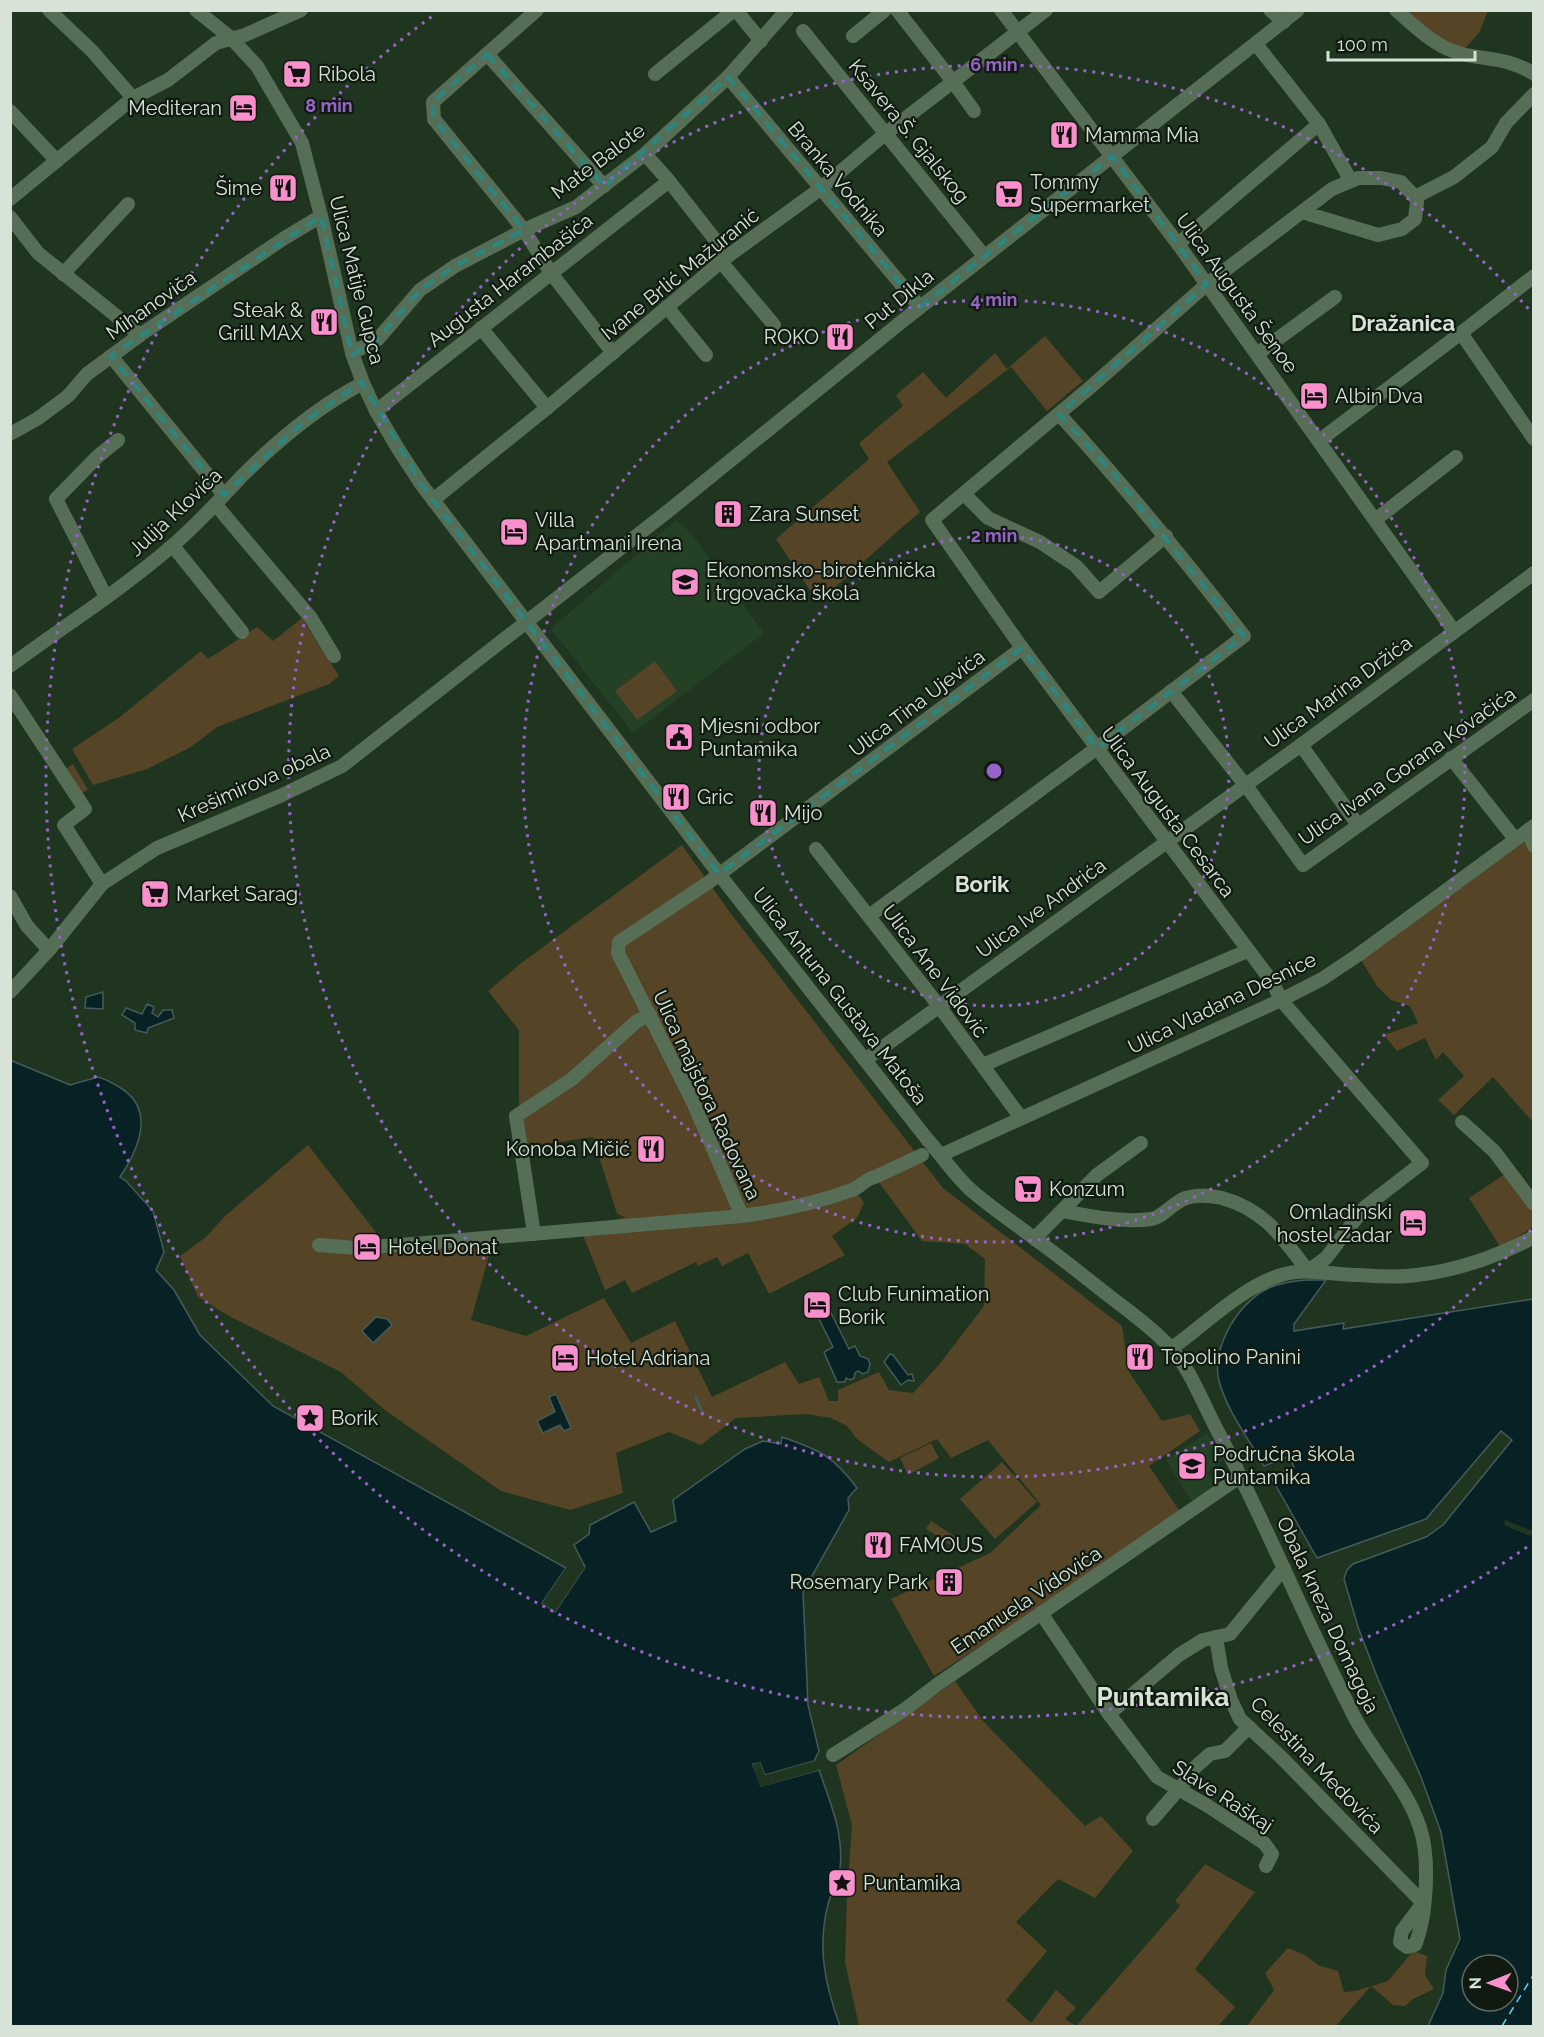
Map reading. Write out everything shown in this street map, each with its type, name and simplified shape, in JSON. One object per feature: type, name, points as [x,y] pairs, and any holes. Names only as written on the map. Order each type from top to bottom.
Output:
[{"type":"street","points":[[49,10],[92,51],[133,98]]},
{"type":"street","name":"Ulica Matije Gupca","points":[[196,10],[231,38],[256,66],[302,143],[352,354],[376,411],[433,500],[526,621]]},
{"type":"street","points":[[10,199],[133,98],[168,80],[216,43],[255,31],[301,10]]},
{"type":"street","points":[[537,10],[433,102],[434,119],[524,230],[551,273],[613,353]]},
{"type":"street","points":[[655,74],[735,10],[761,41]]},
{"type":"street","name":"Mate Balote","points":[[352,354],[378,339],[420,290],[454,266],[524,230],[576,207],[645,154],[728,76],[787,10]]},
{"type":"street","points":[[854,36],[885,10]]},
{"type":"street","points":[[897,10],[974,111]]},
{"type":"street","name":"Ulica Augusta Šenoe","points":[[1001,10],[1178,244],[1320,440],[1454,631]]},
{"type":"street","name":"Ivane Brlić Mažuranić","points":[[433,500],[725,259],[820,189],[885,134],[1046,10]]},
{"type":"street","points":[[1270,10],[1284,22]]},
{"type":"street","name":"Put Dikla","points":[[526,621],[667,512],[984,256],[1298,10]]},
{"type":"street","points":[[1396,10],[1429,39],[1460,54],[1505,60],[1533,74]]},
{"type":"street","name":"Ksavera Š. Gjalskog","points":[[803,31],[984,256]]},
{"type":"street","points":[[1256,44],[1319,124],[1351,181]]},
{"type":"street","points":[[488,54],[603,186]]},
{"type":"street","name":"Branka Vodnika","points":[[728,76],[920,307]]},
{"type":"street","points":[[1415,197],[1454,177],[1492,147],[1506,123],[1533,94]]},
{"type":"street","points":[[10,111],[57,161]]},
{"type":"street","points":[[1178,244],[1319,124]]},
{"type":"street","points":[[645,154],[669,182],[774,325]]},
{"type":"street","points":[[1166,536],[1099,592],[1076,566],[1040,542],[988,518],[964,494],[1207,284],[1332,189],[1358,178],[1381,178],[1401,183],[1415,197],[1415,219],[1402,229],[1378,235],[1302,212]]},
{"type":"street","name":"Augusta Harambašića","points":[[376,411],[669,182]]},
{"type":"street","points":[[63,274],[128,204]]},
{"type":"street","name":"Mihanoviča","points":[[10,434],[37,419],[68,396],[87,374],[140,335],[321,216]]},
{"type":"street","points":[[10,218],[38,253],[140,335]]},
{"type":"street","points":[[1320,440],[1533,276]]},
{"type":"street","points":[[1257,354],[1335,297]]},
{"type":"street","points":[[667,307],[705,355]]},
{"type":"street","points":[[481,328],[547,408]]},
{"type":"street","points":[[1461,333],[1533,439]]},
{"type":"street","points":[[111,356],[311,618],[334,656]]},
{"type":"street","name":"Julija Klovića","points":[[13,659],[106,597],[173,546],[269,451],[294,430],[363,383]]},
{"type":"street","points":[[869,916],[1244,636],[1166,536],[1059,414]]},
{"type":"street","points":[[106,597],[56,499],[97,457],[118,440]]},
{"type":"street","points":[[1375,520],[1456,457]]},
{"type":"street","name":"Ulica Augusta Cesarca","points":[[964,494],[932,520],[1022,648],[1273,983],[1281,1000],[1422,1163],[1365,1207],[1326,1258],[1308,1271]]},
{"type":"street","points":[[173,546],[242,632]]},
{"type":"street","name":"Ulica Marina Držića","points":[[1166,841],[1301,745],[1533,573]]},
{"type":"street","name":"Ulica Antuna Gustava Matoša","points":[[526,621],[719,874],[865,1060],[971,1190],[1126,1309],[1172,1348]]},
{"type":"street","name":"Krešimirova obala","points":[[10,992],[49,950],[102,884],[157,848],[280,796],[342,766],[526,621]]},
{"type":"street","name":"Ulica Tina Ujevića","points":[[719,874],[1022,648]]},
{"type":"street","points":[[1171,691],[1244,784]]},
{"type":"street","points":[[10,695],[85,809],[64,825],[102,884]]},
{"type":"street","name":"Ulica Ivana Gorana Kovačića","points":[[1244,784],[1303,864],[1533,700]]},
{"type":"street","points":[[1301,745],[1358,825]]},
{"type":"street","points":[[1450,758],[1515,839]]},
{"type":"street","points":[[1531,828],[1533,846]]},
{"type":"street","name":"Ulica Vladana Desnice","points":[[941,1155],[1281,1000],[1322,979],[1531,828]]},
{"type":"street","name":"Ulica Ive Andrića","points":[[865,1060],[1166,841]]},
{"type":"street","name":"Ulica Ane Vidović","points":[[816,849],[939,1006],[1021,1118]]},
{"type":"street","name":"Ulica majstora Radovana","points":[[319,1245],[356,1248],[742,1216],[693,1102],[618,953],[619,942],[719,874]]},
{"type":"street","points":[[10,896],[27,926],[49,950]]},
{"type":"street","points":[[983,1065],[1247,951]]},
{"type":"street","points":[[534,1234],[516,1116],[572,1079],[637,1021],[650,1015]]},
{"type":"street","points":[[1462,1122],[1494,1151],[1533,1204]]},
{"type":"street","points":[[1035,1238],[1097,1175],[1142,1143]]},
{"type":"street","points":[[742,1216],[779,1211],[855,1189],[867,1178],[875,1177],[922,1155]]},
{"type":"street","points":[[1063,1211],[1112,1219],[1153,1219],[1176,1202],[1189,1197],[1211,1196],[1241,1203],[1262,1216],[1308,1271]]},
{"type":"street","points":[[1172,1348],[1224,1306],[1261,1283],[1284,1274],[1308,1271],[1355,1275],[1415,1276],[1457,1269],[1500,1255],[1533,1237]]},
{"type":"street","name":"Obala kneza Domagoja","points":[[1172,1348],[1241,1476],[1356,1720],[1413,1809],[1421,1829],[1426,1857],[1423,1903]]},
{"type":"street","name":"Emanuela Vidovića","points":[[833,1755],[904,1710],[938,1684],[1241,1476]]},
{"type":"street","points":[[1109,1714],[1179,1656],[1203,1640],[1230,1634],[1284,1568]]},
{"type":"street","name":"Slave Raškaj","points":[[1041,1613],[1109,1714],[1157,1777],[1264,1843],[1272,1854],[1266,1866]]},
{"type":"street","name":"Celestina Medovića","points":[[1216,1637],[1221,1668],[1231,1700],[1240,1719],[1282,1758],[1423,1903]]},
{"type":"street","points":[[1154,1819],[1191,1775],[1191,1771],[1210,1754],[1225,1751],[1249,1727]]},
{"type":"highlighted area","points":[[487,54],[604,186],[728,77],[920,307],[1112,156],[1207,284],[1059,414],[1112,472],[1244,636],[1097,748],[1022,648],[719,874],[421,484],[362,382],[302,423],[224,495],[111,356],[321,216],[352,355],[378,339],[420,290],[455,266],[524,230],[434,119],[433,102]]},
{"type":"shaded area","points":[[1396,11],[1488,11],[1479,33],[1460,54]]},
{"type":"shaded area","points":[[1045,336],[1083,381],[1047,411],[1011,367],[887,462],[920,512],[818,602],[776,539],[869,459],[859,443],[903,406],[896,395],[923,372],[946,398],[995,353],[1007,369]]},
{"type":"shaded area","points":[[676,520],[691,533],[764,633],[633,733],[551,629]]},
{"type":"shaded area","points":[[302,618],[339,676],[329,684],[217,727],[191,747],[147,769],[93,785],[72,749],[120,717],[201,651],[208,659],[257,627],[273,641]]},
{"type":"shaded area","points":[[655,661],[677,691],[637,720],[615,691]]},
{"type":"shaded area","points":[[73,764],[88,790],[80,794],[65,769]]},
{"type":"shaded area","points":[[1528,830],[1534,846],[1533,1122],[1493,1077],[1454,1115],[1438,1100],[1464,1076],[1443,1052],[1436,1060],[1425,1038],[1397,1051],[1384,1035],[1418,1023],[1410,1006],[1391,1000],[1377,986],[1358,955]]},
{"type":"shaded area","points":[[682,845],[732,915],[943,1188],[1122,1326],[1129,1372],[1162,1421],[1190,1414],[1200,1431],[1149,1466],[1183,1516],[934,1676],[891,1599],[990,1553],[1041,1505],[988,1440],[951,1458],[937,1439],[889,1462],[857,1439],[847,1426],[831,1418],[806,1414],[736,1418],[701,1445],[669,1432],[616,1453],[623,1493],[570,1510],[501,1491],[386,1411],[341,1372],[229,1316],[198,1297],[180,1256],[206,1237],[225,1216],[308,1145],[382,1240],[493,1241],[471,1320],[526,1336],[604,1298],[631,1343],[675,1321],[712,1397],[785,1362],[799,1384],[819,1377],[829,1401],[838,1401],[838,1390],[879,1372],[889,1390],[913,1393],[938,1366],[984,1306],[985,1259],[965,1244],[922,1241],[875,1177],[855,1189],[864,1203],[857,1218],[832,1236],[845,1255],[769,1294],[748,1253],[722,1266],[717,1257],[698,1266],[696,1262],[632,1293],[625,1280],[605,1290],[581,1230],[625,1217],[617,1214],[593,1137],[525,1147],[519,1102],[519,1030],[488,991],[520,964]]},
{"type":"shaded area","points":[[1508,1172],[1533,1212],[1533,1227],[1501,1248],[1469,1198]]},
{"type":"shaded area","name":"Područna škola Puntamika","points":[[1207,1433],[1222,1461],[1207,1472],[1215,1487],[1192,1502],[1166,1460]]},
{"type":"shaded area","points":[[931,1443],[939,1458],[908,1475],[900,1458]]},
{"type":"shaded area","points":[[1002,1462],[1037,1502],[995,1539],[960,1499]]},
{"type":"shaded area","points":[[931,1521],[960,1540],[955,1548],[926,1529]]},
{"type":"shaded area","points":[[955,1681],[983,1721],[1085,1826],[1101,1816],[1133,1851],[1095,1898],[1058,1879],[1016,1922],[1047,1951],[1006,2000],[1031,2023],[1056,1990],[1076,2008],[1065,2019],[1076,2026],[859,2026],[845,1962],[852,1825],[836,1765]]},
{"type":"shaded area","points":[[1205,1864],[1255,1892],[1195,1969],[1235,2007],[1218,2026],[1076,2026],[1180,1906],[1175,1901]]},
{"type":"shaded area","points":[[1288,1948],[1305,1955],[1318,1965],[1338,1971],[1344,1992],[1371,1986],[1336,2026],[1247,2026],[1274,1990],[1265,1973]]},
{"type":"shaded area","points":[[1413,1951],[1427,1956],[1425,1975],[1434,1989],[1413,1999],[1405,2006],[1393,2005],[1371,1986],[1388,1981]]},
{"type":"water","points":[[103,992],[103,1009],[85,1008],[86,997]]},
{"type":"water","points":[[147,1004],[154,1007],[152,1013],[158,1017],[163,1010],[172,1010],[174,1018],[148,1028],[147,1033],[135,1030],[135,1023],[122,1015],[126,1008],[142,1014]]},
{"type":"water","points":[[10,1060],[70,1085],[98,1077],[109,1081],[131,1096],[138,1107],[141,1118],[140,1130],[133,1155],[120,1177],[153,1211],[164,1252],[156,1270],[174,1290],[200,1335],[273,1406],[566,1568],[542,1603],[555,1612],[585,1567],[574,1545],[589,1534],[590,1525],[634,1502],[651,1532],[676,1521],[673,1500],[745,1449],[763,1441],[781,1444],[782,1437],[825,1455],[848,1477],[857,1488],[848,1498],[849,1510],[803,1592],[808,1705],[819,1751],[814,1761],[765,1775],[760,1763],[753,1764],[761,1786],[819,1770],[832,1806],[841,1856],[838,1878],[828,1904],[823,1951],[830,1996],[840,2026],[11,2026]]},
{"type":"water","points":[[1326,1280],[1294,1324],[1294,1331],[1344,1323],[1343,1329],[1533,1299],[1533,2026],[1428,2026],[1443,1993],[1446,1970],[1460,1939],[1441,1832],[1421,1777],[1358,1627],[1344,1579],[1347,1570],[1353,1564],[1426,1537],[1443,1525],[1512,1440],[1501,1431],[1426,1519],[1317,1558],[1271,1477],[1294,1467],[1289,1456],[1264,1466],[1227,1403],[1219,1381],[1219,1355],[1229,1328],[1237,1316],[1256,1296],[1267,1289],[1286,1283]]},
{"type":"water","points":[[829,1309],[849,1349],[855,1346],[860,1356],[868,1359],[870,1364],[868,1372],[863,1374],[858,1371],[854,1378],[850,1380],[846,1378],[845,1382],[837,1382],[824,1352],[833,1347],[817,1315]]},
{"type":"water","points":[[376,1317],[387,1319],[392,1325],[373,1343],[362,1331]]},
{"type":"water","points":[[890,1354],[908,1375],[912,1374],[914,1381],[908,1380],[901,1385],[884,1362]]},
{"type":"water","points":[[556,1394],[571,1428],[564,1431],[560,1425],[543,1433],[537,1421],[555,1412],[549,1397]]},
{"type":"pier","points":[[1505,1520],[1530,1530],[1533,1529],[1533,1535],[1530,1536],[1504,1525]]},
{"type":"pier","points":[[582,1567],[585,1567],[555,1612],[542,1603],[566,1568],[569,1568],[546,1602],[554,1608]]},
{"type":"pier","points":[[814,1761],[816,1764],[765,1778],[762,1777],[757,1766],[762,1783],[818,1767],[819,1770],[760,1787],[753,1764],[760,1763],[765,1775]]},
{"type":"waterway","points":[[696,1397],[703,1414]]},
{"type":"ferry route","points":[[1502,2026],[1534,1974]]},
{"type":"place","name":"Ribola","points":[[297,74]]},
{"type":"place","name":"Mediteran","points":[[243,108]]},
{"type":"place","name":"Mamma Mia","points":[[1064,135]]},
{"type":"place","name":"Šime","points":[[283,188]]},
{"type":"place","name":"Tommy Supermarket","points":[[1009,194]]},
{"type":"place","name":"Steak & Grill MAX","points":[[324,322]]},
{"type":"place","name":"ROKO","points":[[840,337]]},
{"type":"place","name":"Albin Dva","points":[[1314,396]]},
{"type":"place","name":"Zara Sunset","points":[[728,514]]},
{"type":"place","name":"Villa Apartmani Irena","points":[[514,532]]},
{"type":"place","name":"Ekonomsko-birotehnička i trgovačka škola","points":[[685,582]]},
{"type":"place","name":"Mjesni odbor Puntamika","points":[[679,737]]},
{"type":"place","name":"Gric","points":[[676,797]]},
{"type":"place","name":"Mijo","points":[[763,813]]},
{"type":"place","name":"Market Sarag","points":[[155,894]]},
{"type":"place","name":"Konoba Mičić","points":[[651,1149]]},
{"type":"place","name":"Konzum","points":[[1028,1189]]},
{"type":"place","name":"Omladinski hostel Zadar","points":[[1413,1223]]},
{"type":"place","name":"Hotel Donat","points":[[367,1247]]},
{"type":"place","name":"Club Funimation Borik","points":[[817,1305]]},
{"type":"place","name":"Topolino Panini","points":[[1140,1357]]},
{"type":"place","name":"Hotel Adriana","points":[[565,1358]]},
{"type":"place","name":"Borik","points":[[310,1418]]},
{"type":"place","name":"Područna škola Puntamika","points":[[1192,1466]]},
{"type":"place","name":"FAMOUS","points":[[878,1545]]},
{"type":"place","name":"Rosemary Park","points":[[949,1582]]},
{"type":"place","name":"Puntamika","points":[[842,1883]]},
{"type":"district","name":"Dražanica","points":[[1403,323]]},
{"type":"district","name":"Borik","points":[[982,884]]},
{"type":"district","name":"Puntamika","points":[[1163,1697]]}]
